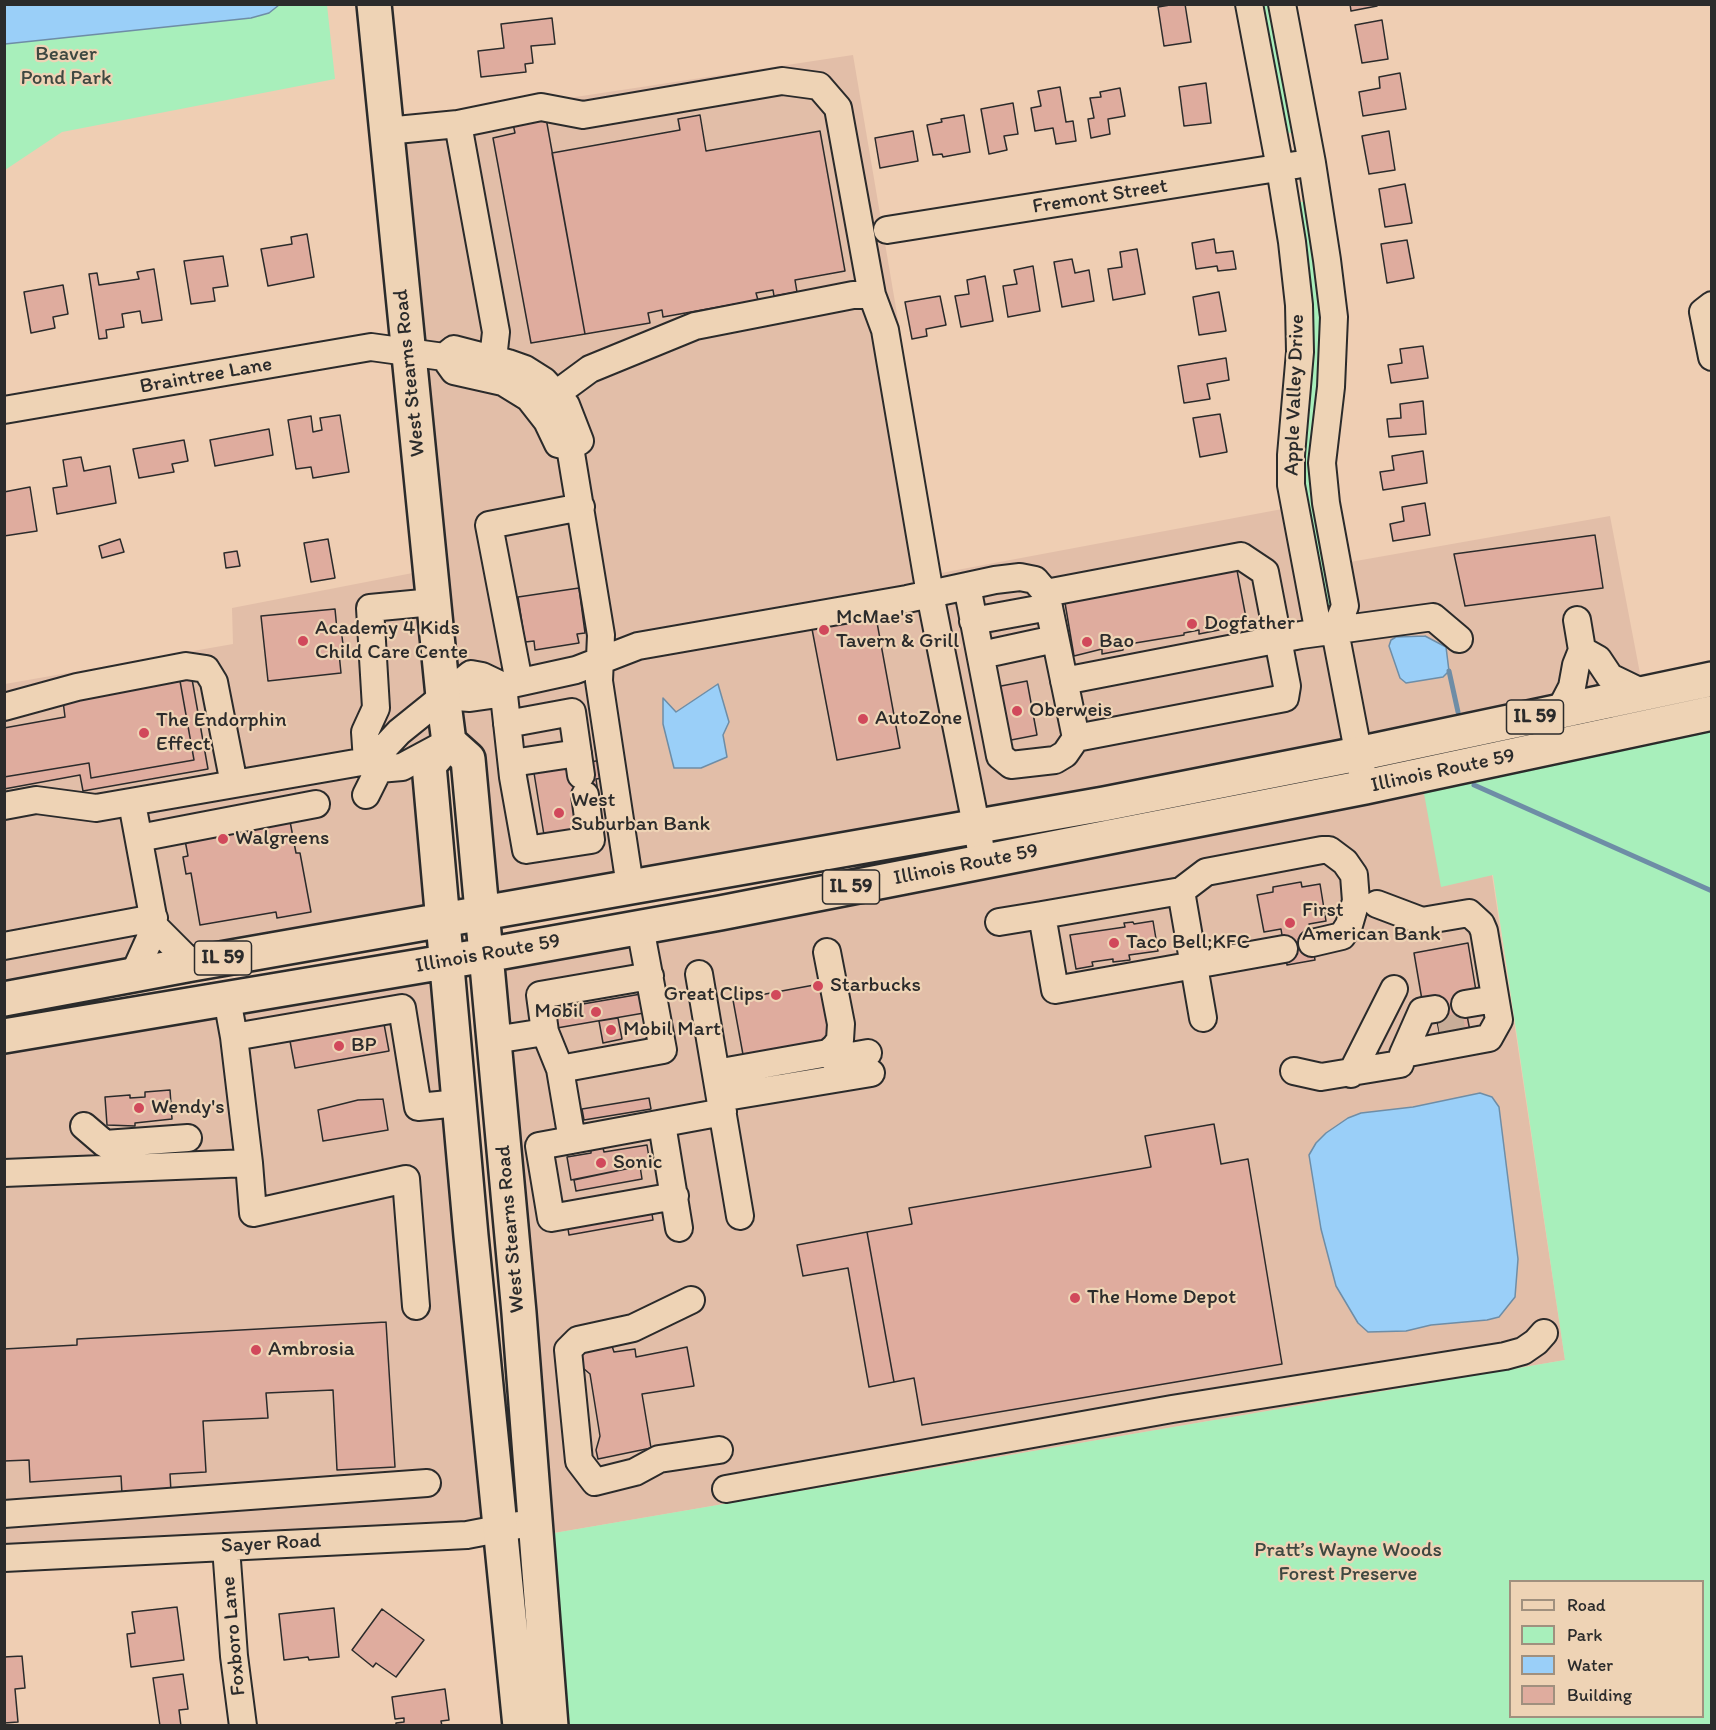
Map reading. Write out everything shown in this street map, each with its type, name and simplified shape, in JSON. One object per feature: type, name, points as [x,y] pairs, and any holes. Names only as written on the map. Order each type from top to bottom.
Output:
[{"type":"main road","name":"West Stearns Road","points":[[374,4],[443,696],[449,742],[468,759],[537,1521],[552,1725]]},
{"type":"main road","name":"Illinois Route 59","points":[[4,999],[630,886],[1104,804],[1358,754],[1712,679]]},
{"type":"main road","name":"Illinois Route 59","points":[[4,1036],[486,955],[983,862],[1365,787],[1712,712]]},
{"type":"main road","name":"West Stearns Road","points":[[449,742],[429,765],[459,1103],[520,1725]]},
{"type":"street","name":"Apple Valley Drive","points":[[1249,4],[1280,168],[1299,305],[1300,352],[1291,455],[1291,485],[1317,623],[1335,631]]},
{"type":"street","name":"Apple Valley Drive","points":[[1282,4],[1312,163],[1334,317],[1331,387],[1322,463],[1326,502],[1345,606],[1335,631],[1365,787]]},
{"type":"street","points":[[386,130],[458,124],[541,107],[583,115],[782,81],[819,86],[838,108],[872,295],[885,330],[930,594],[983,862]]},
{"type":"street","points":[[458,124],[496,332],[493,359]]},
{"type":"street","name":"Fremont Street","points":[[887,230],[1312,163]]},
{"type":"street","points":[[547,400],[590,369],[695,326],[853,295],[872,295]]},
{"type":"street","points":[[1712,304],[1703,312],[1712,357]]},
{"type":"street","name":"Braintree Lane","points":[[4,410],[371,347],[444,357]]},
{"type":"street","points":[[547,400],[544,381],[525,369],[454,349],[444,357],[454,371],[503,382],[529,398],[567,405],[580,441],[570,447],[601,635],[599,681],[630,886]]},
{"type":"street","points":[[572,712],[591,840],[526,850],[507,724],[511,684],[489,525],[581,507]]},
{"type":"street","points":[[967,586],[1000,756],[1011,765],[1055,760],[1065,754],[1076,738],[1285,698],[1287,686],[1265,572],[1240,556],[1047,600],[974,621]]},
{"type":"street","points":[[366,795],[373,765],[385,747],[399,732],[471,674],[511,684],[576,670],[638,646],[1020,576],[1035,580],[1047,600],[1076,738]]},
{"type":"street","points":[[373,765],[365,732],[376,708],[370,608],[433,602]]},
{"type":"street","points":[[1064,681],[1278,639],[1433,617],[1459,639]]},
{"type":"street","points":[[1559,712],[1572,687],[1576,664],[1582,650],[1577,620]]},
{"type":"street","points":[[995,652],[1055,639]]},
{"type":"street","points":[[1582,650],[1598,659],[1610,677],[1645,694]]},
{"type":"street","points":[[4,707],[76,687],[175,668],[186,666],[206,669],[214,682],[234,784]]},
{"type":"street","points":[[507,724],[604,706]]},
{"type":"street","points":[[4,806],[36,800],[96,808],[234,784],[373,765],[402,767],[449,742]]},
{"type":"street","points":[[513,770],[581,774]]},
{"type":"street","points":[[132,802],[155,922],[192,964]]},
{"type":"street","points":[[139,838],[316,804]]},
{"type":"street","points":[[999,922],[1181,891],[1206,872],[1329,850],[1345,862],[1354,875],[1356,901],[1349,925],[1342,936],[1312,943]]},
{"type":"street","points":[[1181,891],[1203,1018]]},
{"type":"street","points":[[1294,1071],[1321,1077],[1351,1074],[1400,1064],[1423,1028],[1489,1038],[1497,1009],[1481,924],[1469,913],[1422,921],[1377,904]]},
{"type":"street","points":[[1042,915],[1054,990],[1194,967],[1284,949]]},
{"type":"street","points":[[4,946],[155,922]]},
{"type":"street","points":[[133,975],[155,922]]},
{"type":"street","points":[[560,1069],[663,1050],[640,927]]},
{"type":"street","points":[[716,1072],[828,1053],[840,1040],[841,1023],[827,952]]},
{"type":"street","points":[[699,974],[740,1216]]},
{"type":"street","points":[[572,1140],[560,1069],[544,1032],[540,995],[650,976]]},
{"type":"street","points":[[1351,1074],[1394,989]]},
{"type":"street","points":[[269,991],[276,1030]]},
{"type":"street","points":[[227,999],[234,1037],[253,1213],[406,1179],[416,1306]]},
{"type":"street","points":[[234,1037],[402,1008],[418,1107],[459,1103]]},
{"type":"street","points":[[1467,1014],[1497,1009]]},
{"type":"street","points":[[494,1040],[544,1032]]},
{"type":"street","points":[[675,1196],[551,1218],[538,1146],[662,1124],[870,1063],[834,1059],[828,1053]]},
{"type":"street","points":[[662,1124],[679,1228]]},
{"type":"street","points":[[84,1126],[105,1144],[188,1138]]},
{"type":"street","points":[[4,1173],[249,1163]]},
{"type":"street","points":[[692,1300],[633,1328],[578,1340],[568,1350],[579,1461],[595,1482],[634,1472],[659,1459],[719,1450]]},
{"type":"street","points":[[726,1489],[1172,1409],[1505,1356],[1522,1351],[1536,1342],[1544,1333]]},
{"type":"street","points":[[4,1514],[427,1483]]},
{"type":"street","name":"Sayer Road","points":[[4,1558],[467,1535],[537,1521]]},
{"type":"street","name":"Foxboro Lane","points":[[226,1547],[234,1656],[243,1725]]},
{"type":"shaded area","points":[[853,55],[941,573],[1309,504],[1322,567],[1610,516],[1642,684],[1354,746],[468,908],[397,124]]},
{"type":"shaded area","points":[[423,571],[454,911],[5,990],[5,684],[233,644],[232,608]]},
{"type":"shaded area","points":[[1423,788],[1492,875],[1565,1360],[525,1538],[476,958]]},
{"type":"shaded area","points":[[457,957],[507,1519],[5,1551],[5,1037]]},
{"type":"green space","name":"Beaver Pond Park","points":[[5,5],[327,5],[335,79],[62,132],[5,170]]},
{"type":"green space","points":[[1258,5],[1272,5],[1294,130],[1292,133],[1281,132]]},
{"type":"green space","points":[[1299,202],[1305,202],[1309,206],[1320,307],[1337,614],[1328,618],[1302,496],[1296,205]]},
{"type":"green space","name":"Pratt’s Wayne Woods Forest Preserve","points":[[1711,724],[1711,1725],[557,1725],[525,1538],[1565,1360],[1493,875],[1441,887],[1423,788]]},
{"type":"water","points":[[5,4],[279,5],[269,13],[251,18],[5,44]]},
{"type":"water","points":[[1425,636],[1446,647],[1449,671],[1443,677],[1406,683],[1400,678],[1389,646],[1391,640],[1396,637]]},
{"type":"water","points":[[718,684],[729,722],[723,735],[727,757],[701,768],[674,768],[663,724],[663,698],[676,712]]},
{"type":"water","points":[[1480,1093],[1492,1097],[1499,1107],[1518,1259],[1515,1297],[1499,1317],[1487,1320],[1431,1325],[1406,1331],[1368,1332],[1358,1323],[1336,1286],[1321,1229],[1309,1155],[1326,1133],[1348,1118],[1361,1113],[1413,1107]]},
{"type":"building","points":[[1185,4],[1191,42],[1164,46],[1158,7]]},
{"type":"building","points":[[1350,4],[1377,4],[1377,6],[1351,11]]},
{"type":"building","points":[[552,18],[555,44],[531,46],[533,63],[525,64],[526,72],[481,77],[478,51],[504,48],[501,24]]},
{"type":"building","points":[[1382,20],[1388,59],[1362,63],[1355,25]]},
{"type":"building","points":[[1400,73],[1406,109],[1363,116],[1359,92],[1380,88],[1379,77]]},
{"type":"building","points":[[1206,83],[1211,123],[1184,126],[1179,87]]},
{"type":"building","points":[[1060,87],[1066,122],[1073,121],[1076,141],[1056,144],[1053,128],[1035,131],[1031,108],[1041,106],[1038,91]]},
{"type":"building","points":[[1120,88],[1125,116],[1108,119],[1110,134],[1091,138],[1088,119],[1094,118],[1090,98],[1101,97],[1100,92]]},
{"type":"building","points":[[1013,103],[1018,134],[1004,136],[1007,150],[989,154],[981,109]]},
{"type":"building","points":[[700,115],[706,151],[820,131],[845,271],[795,280],[797,292],[774,296],[773,290],[756,293],[758,300],[663,317],[662,310],[648,313],[650,323],[585,334],[552,153],[680,130],[678,119]]},
{"type":"building","points":[[964,115],[970,152],[943,157],[942,154],[933,155],[927,125],[942,122],[941,119]]},
{"type":"building","points":[[546,118],[585,334],[531,343],[493,138],[515,133],[513,124]]},
{"type":"building","points":[[913,131],[918,161],[880,168],[875,138]]},
{"type":"building","points":[[1389,131],[1395,170],[1369,174],[1362,136]]},
{"type":"building","points":[[1405,184],[1412,223],[1385,227],[1379,189]]},
{"type":"building","points":[[307,234],[314,277],[268,286],[261,249],[292,244],[291,237]]},
{"type":"building","points":[[1214,239],[1216,253],[1233,251],[1236,269],[1218,271],[1217,266],[1196,269],[1192,243]]},
{"type":"building","points":[[1407,240],[1414,278],[1387,283],[1381,244]]},
{"type":"building","points":[[1137,249],[1145,294],[1113,300],[1108,269],[1122,267],[1120,252]]},
{"type":"building","points":[[223,256],[228,286],[213,288],[215,301],[191,304],[184,261]]},
{"type":"building","points":[[1072,259],[1075,273],[1089,270],[1094,301],[1062,307],[1054,262]]},
{"type":"building","points":[[1033,266],[1040,311],[1008,317],[1003,286],[1017,284],[1014,270]]},
{"type":"building","points":[[154,269],[162,320],[142,323],[140,311],[122,314],[124,327],[106,330],[107,338],[99,339],[89,274],[97,273],[99,285],[139,279],[137,272]]},
{"type":"building","points":[[985,276],[993,321],[961,327],[955,296],[969,294],[967,280]]},
{"type":"building","points":[[63,285],[68,314],[53,317],[55,328],[31,333],[24,292]]},
{"type":"building","points":[[1219,292],[1226,331],[1199,335],[1193,297]]},
{"type":"building","points":[[940,296],[946,325],[926,329],[927,336],[912,339],[905,302]]},
{"type":"building","points":[[1423,346],[1428,378],[1391,383],[1388,365],[1402,363],[1400,349]]},
{"type":"building","points":[[1226,358],[1229,380],[1207,384],[1210,399],[1184,403],[1178,366]]},
{"type":"building","points":[[1423,401],[1426,434],[1389,437],[1387,419],[1401,418],[1400,404]]},
{"type":"building","points":[[1220,414],[1227,452],[1200,457],[1193,418]]},
{"type":"building","points":[[340,415],[349,472],[313,478],[311,467],[296,469],[288,420],[311,416],[313,432],[322,430],[320,418]]},
{"type":"building","points":[[269,429],[273,455],[215,466],[210,440]]},
{"type":"building","points":[[184,440],[188,461],[172,464],[174,472],[139,478],[133,449]]},
{"type":"building","points":[[1423,451],[1427,483],[1383,490],[1380,472],[1394,470],[1392,456]]},
{"type":"building","points":[[81,457],[84,471],[110,466],[116,503],[57,514],[53,488],[67,486],[63,460]]},
{"type":"building","points":[[30,487],[37,531],[4,536],[4,492]]},
{"type":"building","points":[[1425,503],[1430,535],[1393,541],[1390,524],[1404,521],[1402,507]]},
{"type":"building","points":[[1595,535],[1603,588],[1465,606],[1454,554]]},
{"type":"building","points":[[120,539],[124,552],[102,558],[99,546]]},
{"type":"building","points":[[328,539],[335,578],[311,582],[304,543]]},
{"type":"building","points":[[237,551],[240,566],[226,568],[224,553]]},
{"type":"building","points":[[1236,565],[1247,623],[1218,626],[1219,630],[1199,634],[1199,630],[1184,633],[1184,635],[1123,645],[1123,650],[1102,654],[1102,649],[1074,656],[1064,597]]},
{"type":"building","points":[[579,588],[585,633],[577,634],[579,643],[535,650],[534,641],[525,642],[518,597]]},
{"type":"building","name":"Academy 4 Kids Child Care Cente","points":[[335,609],[337,630],[341,629],[344,652],[339,653],[341,673],[268,681],[261,616]]},
{"type":"building","points":[[876,617],[900,748],[837,760],[812,629]]},
{"type":"building","points":[[192,679],[208,769],[83,791],[80,775],[4,789],[4,777],[89,763],[91,778],[194,760],[180,681]]},
{"type":"building","points":[[180,681],[194,760],[91,778],[89,763],[4,777],[4,728],[65,717],[63,701]]},
{"type":"building","name":"Oberweis","points":[[1027,681],[1037,735],[1006,741],[996,687]]},
{"type":"building","name":"West Suburban Bank","points":[[600,760],[603,778],[596,779],[598,793],[576,796],[581,829],[544,835],[534,773],[541,772],[540,766],[570,767]]},
{"type":"building","name":"Walgreens","points":[[289,816],[296,853],[300,853],[311,912],[277,918],[276,912],[200,925],[191,873],[186,874],[183,857],[188,856],[184,835]]},
{"type":"building","name":"First American Bank","points":[[1301,882],[1302,887],[1320,884],[1326,921],[1309,924],[1315,960],[1287,965],[1281,929],[1264,932],[1257,895],[1273,892],[1273,887]]},
{"type":"building","name":"Taco Bell;KFC","points":[[1153,921],[1158,951],[1129,955],[1130,960],[1113,962],[1113,959],[1092,962],[1093,966],[1076,969],[1070,935],[1125,927],[1124,923]]},
{"type":"building","points":[[1468,943],[1476,991],[1464,1000],[1471,1036],[1441,1041],[1434,1006],[1422,1000],[1414,953]]},
{"type":"building","points":[[825,983],[832,1044],[744,1060],[733,1000]]},
{"type":"building","name":"Mobil","points":[[641,994],[644,1013],[551,1029],[548,1010]]},
{"type":"building","name":"Mobil Mart","points":[[618,1018],[622,1039],[603,1043],[599,1021]]},
{"type":"building","name":"BP","points":[[384,1024],[389,1051],[295,1068],[290,1041]]},
{"type":"building","name":"Wendy's","points":[[170,1090],[172,1119],[135,1123],[135,1126],[107,1125],[105,1097],[130,1095],[130,1098],[145,1097],[145,1092]]},
{"type":"building","points":[[649,1098],[651,1109],[584,1120],[582,1109]]},
{"type":"building","name":"BP","points":[[383,1099],[388,1130],[323,1141],[318,1110],[358,1100]]},
{"type":"building","name":"The Home Depot","points":[[1214,1124],[1221,1164],[1248,1159],[1282,1364],[922,1425],[914,1378],[894,1382],[867,1232],[912,1224],[909,1208],[1151,1167],[1145,1136]]},
{"type":"building","points":[[647,1145],[650,1164],[571,1180],[567,1157],[591,1153],[591,1150],[603,1148],[604,1152]]},
{"type":"building","points":[[640,1166],[642,1179],[576,1191],[574,1180]]},
{"type":"building","points":[[651,1208],[653,1220],[569,1235],[567,1223]]},
{"type":"building","points":[[867,1232],[894,1382],[869,1387],[848,1268],[803,1276],[797,1245]]},
{"type":"building","points":[[386,1322],[395,1467],[337,1470],[333,1390],[266,1393],[268,1418],[203,1421],[206,1472],[170,1474],[171,1492],[122,1494],[121,1476],[30,1482],[29,1460],[4,1461],[4,1349],[77,1345],[77,1339]]},
{"type":"building","points":[[612,1346],[614,1352],[635,1349],[636,1357],[687,1347],[694,1386],[642,1394],[651,1448],[598,1459],[596,1450],[600,1436],[590,1374],[583,1368],[579,1353]]},
{"type":"building","points":[[177,1607],[184,1660],[131,1667],[127,1634],[135,1633],[132,1612]]},
{"type":"building","points":[[334,1608],[339,1657],[284,1660],[279,1614]]},
{"type":"building","points":[[382,1609],[424,1640],[396,1677],[376,1663],[373,1667],[352,1650]]},
{"type":"building","points":[[22,1656],[25,1688],[15,1689],[18,1722],[4,1723],[4,1657]]},
{"type":"building","points":[[183,1674],[188,1709],[179,1710],[181,1726],[160,1726],[153,1678]]},
{"type":"building","points":[[445,1689],[449,1720],[441,1721],[442,1726],[396,1726],[396,1723],[404,1722],[404,1718],[395,1719],[392,1697]]},
{"type":"waterway","points":[[1449,671],[1458,712]]},
{"type":"waterway","points":[[1474,785],[1712,891]]},
{"type":"tunnel","points":[[1439,1030],[1469,1025]]},
{"type":"place","name":"Dogfather","points":[[1192,624]]},
{"type":"place","name":"McMae's Tavern & Grill","points":[[824,630]]},
{"type":"place","name":"Academy 4 Kids Child Care Cente","points":[[303,641]]},
{"type":"place","name":"Bao","points":[[1087,642]]},
{"type":"place","name":"Oberweis","points":[[1017,711]]},
{"type":"place","name":"AutoZone","points":[[863,719]]},
{"type":"place","name":"The Endorphin Effect","points":[[144,733]]},
{"type":"place","name":"West Suburban Bank","points":[[559,813]]},
{"type":"place","name":"Walgreens","points":[[223,839]]},
{"type":"place","name":"First American Bank","points":[[1290,923]]},
{"type":"place","name":"Taco Bell;KFC","points":[[1114,943]]},
{"type":"place","name":"Starbucks","points":[[818,986]]},
{"type":"place","name":"Great Clips","points":[[776,995]]},
{"type":"place","name":"Mobil","points":[[596,1012]]},
{"type":"place","name":"Mobil Mart","points":[[611,1030]]},
{"type":"place","name":"BP","points":[[339,1046]]},
{"type":"place","name":"Wendy's","points":[[139,1108]]},
{"type":"place","name":"Sonic","points":[[601,1163]]},
{"type":"place","name":"The Home Depot","points":[[1075,1298]]},
{"type":"place","name":"Ambrosia","points":[[256,1350]]}]
